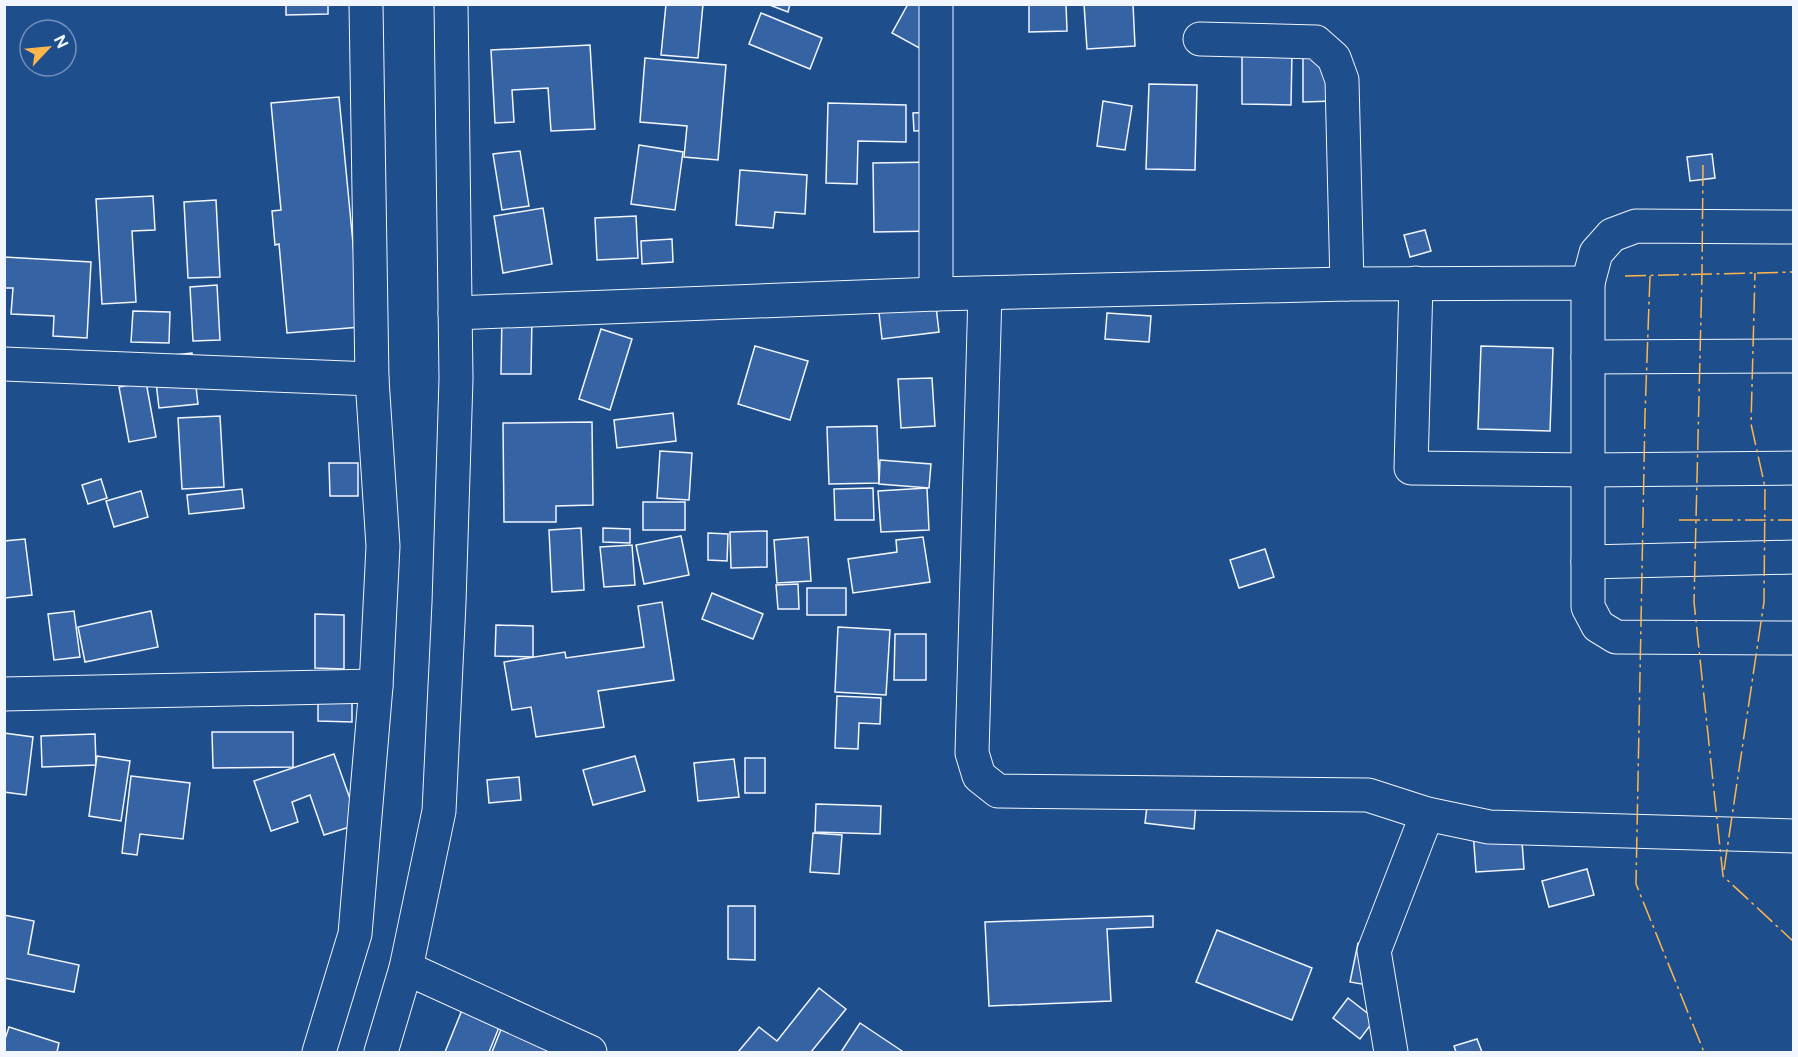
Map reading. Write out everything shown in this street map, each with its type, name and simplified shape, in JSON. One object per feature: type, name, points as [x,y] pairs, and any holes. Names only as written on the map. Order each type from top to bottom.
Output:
[{"type":"main road","points":[[319,1053],[355,933],[376,686],[382,546],[372,380],[366,4]]},
{"type":"main road","points":[[381,1053],[406,968],[439,812],[456,379],[451,4]]},
{"type":"main road","points":[[936,4],[936,294]]},
{"type":"main road","points":[[1200,39],[1316,42],[1334,58],[1342,80],[1347,284]]},
{"type":"main road","points":[[1794,227],[1636,226],[1612,235],[1596,253],[1588,283],[1588,607],[1598,626],[1617,637],[1794,638]]},
{"type":"main road","points":[[455,313],[936,294],[1347,284],[1588,283]]},
{"type":"main road","points":[[1416,284],[1411,468],[1588,470],[1794,468]]},
{"type":"main road","points":[[985,293],[972,753],[979,776],[998,791],[1368,795],[1427,814],[1489,827],[1794,836]]},
{"type":"main road","points":[[1588,357],[1794,356]]},
{"type":"main road","points":[[4,364],[372,380]]},
{"type":"main road","points":[[1588,562],[1794,557]]},
{"type":"main road","points":[[4,694],[376,686]]},
{"type":"main road","points":[[1391,1053],[1374,951],[1427,814]]},
{"type":"main road","points":[[406,968],[590,1053]]},
{"type":"building","points":[[286,4],[328,4],[328,14],[286,15]]},
{"type":"building","points":[[666,4],[703,4],[698,58],[661,55]]},
{"type":"building","points":[[767,4],[790,4],[788,12]]},
{"type":"building","points":[[908,4],[946,4],[923,50],[892,33]]},
{"type":"building","points":[[1029,4],[1066,4],[1067,31],[1029,32]]},
{"type":"building","points":[[1084,4],[1133,4],[1135,46],[1087,49]]},
{"type":"building","points":[[761,13],[822,38],[810,69],[749,44]]},
{"type":"building","points":[[590,45],[595,129],[551,131],[548,88],[512,90],[514,122],[495,123],[491,50]]},
{"type":"building","points":[[1242,51],[1292,52],[1291,105],[1242,104]]},
{"type":"building","points":[[1303,55],[1332,55],[1334,101],[1303,102]]},
{"type":"building","points":[[645,58],[726,65],[718,160],[684,157],[687,126],[640,122]]},
{"type":"building","points":[[1149,84],[1197,85],[1195,170],[1146,169]]},
{"type":"building","points":[[339,97],[361,327],[287,333],[279,244],[275,245],[272,211],[281,210],[271,103]]},
{"type":"building","points":[[1103,101],[1132,106],[1125,150],[1097,146]]},
{"type":"building","points":[[828,103],[906,105],[906,142],[858,141],[857,184],[826,183]]},
{"type":"building","points":[[937,112],[938,130],[914,131],[913,113]]},
{"type":"building","points":[[639,145],[683,152],[675,210],[631,204]]},
{"type":"building","points":[[520,151],[529,206],[502,210],[493,154]]},
{"type":"building","points":[[1712,154],[1715,178],[1690,181],[1687,157]]},
{"type":"building","points":[[935,162],[936,231],[874,232],[873,163]]},
{"type":"building","points":[[740,170],[807,175],[805,214],[775,212],[773,228],[736,225]]},
{"type":"building","points":[[153,196],[155,230],[132,231],[136,302],[102,304],[96,199]]},
{"type":"building","points":[[216,200],[220,277],[188,278],[184,202]]},
{"type":"building","points":[[543,208],[552,264],[503,273],[494,216]]},
{"type":"building","points":[[636,216],[638,258],[597,260],[595,218]]},
{"type":"building","points":[[1425,230],[1431,251],[1410,257],[1404,235]]},
{"type":"building","points":[[672,239],[673,262],[642,264],[641,241]]},
{"type":"building","points":[[4,257],[91,262],[87,338],[53,336],[54,316],[11,314],[13,288],[4,288]]},
{"type":"building","points":[[217,285],[220,340],[193,341],[190,287]]},
{"type":"building","points":[[935,298],[939,332],[882,339],[878,304]]},
{"type":"building","points":[[133,311],[170,312],[169,343],[131,342]]},
{"type":"building","points":[[1107,313],[1151,316],[1149,342],[1105,339]]},
{"type":"building","points":[[502,314],[532,315],[531,374],[501,374]]},
{"type":"building","points":[[601,329],[632,339],[610,410],[579,399]]},
{"type":"building","points":[[755,346],[808,361],[790,420],[738,404]]},
{"type":"building","points":[[1481,346],[1553,348],[1550,431],[1478,429]]},
{"type":"building","points":[[192,353],[198,404],[159,408],[153,357]]},
{"type":"building","points":[[932,378],[935,426],[901,428],[898,379]]},
{"type":"building","points":[[146,382],[156,437],[129,442],[119,387]]},
{"type":"building","points":[[673,413],[676,441],[617,448],[614,420]]},
{"type":"building","points":[[220,416],[224,487],[182,489],[178,418]]},
{"type":"building","points":[[592,422],[593,505],[556,506],[556,522],[504,522],[503,423]]},
{"type":"building","points":[[877,426],[879,483],[829,484],[827,427]]},
{"type":"building","points":[[660,451],[692,453],[689,500],[657,498]]},
{"type":"building","points":[[880,460],[931,464],[929,488],[879,484]]},
{"type":"building","points":[[329,463],[358,463],[358,496],[330,496]]},
{"type":"building","points":[[101,479],[107,498],[88,504],[82,485]]},
{"type":"building","points":[[873,488],[874,520],[835,520],[834,489]]},
{"type":"building","points":[[927,488],[929,530],[881,532],[878,491]]},
{"type":"building","points":[[242,489],[244,508],[189,514],[187,495]]},
{"type":"building","points":[[141,491],[148,517],[114,527],[106,501]]},
{"type":"building","points":[[643,502],[685,502],[685,530],[643,530]]},
{"type":"building","points":[[581,528],[584,590],[552,592],[549,530]]},
{"type":"building","points":[[603,528],[630,529],[630,543],[603,542]]},
{"type":"building","points":[[767,531],[767,567],[731,568],[730,532]]},
{"type":"building","points":[[708,533],[728,534],[727,561],[708,560]]},
{"type":"building","points":[[681,536],[689,575],[644,584],[636,545]]},
{"type":"building","points":[[808,537],[811,581],[777,583],[774,540]]},
{"type":"building","points":[[923,537],[930,582],[853,593],[848,559],[897,552],[896,540]]},
{"type":"building","points":[[25,539],[32,595],[5,598],[4,541]]},
{"type":"building","points":[[632,545],[635,585],[604,587],[600,547]]},
{"type":"building","points":[[1265,549],[1274,577],[1239,588],[1230,560]]},
{"type":"building","points":[[798,584],[799,609],[778,609],[776,585]]},
{"type":"building","points":[[807,588],[846,588],[846,615],[807,615]]},
{"type":"building","points":[[712,593],[763,614],[753,639],[702,619]]},
{"type":"building","points":[[662,602],[674,680],[598,691],[604,727],[536,737],[531,707],[512,710],[504,662],[565,652],[566,658],[644,647],[638,606]]},
{"type":"building","points":[[74,611],[80,657],[54,660],[48,614]]},
{"type":"building","points":[[151,611],[158,647],[85,662],[78,627]]},
{"type":"building","points":[[315,614],[344,615],[344,669],[315,668]]},
{"type":"building","points":[[496,625],[533,626],[533,657],[495,656]]},
{"type":"building","points":[[838,627],[890,630],[886,695],[835,692]]},
{"type":"building","points":[[895,634],[926,634],[926,680],[894,680]]},
{"type":"building","points":[[318,683],[352,683],[352,722],[318,721]]},
{"type":"building","points":[[837,696],[881,698],[880,724],[859,723],[858,749],[835,748]]},
{"type":"building","points":[[212,732],[293,732],[293,767],[213,768]]},
{"type":"building","points":[[4,733],[33,737],[26,795],[4,792]]},
{"type":"building","points":[[95,734],[96,765],[42,767],[41,736]]},
{"type":"building","points":[[334,754],[359,824],[324,835],[310,795],[292,802],[298,822],[271,831],[254,781]]},
{"type":"building","points":[[97,756],[130,761],[121,821],[89,816]]},
{"type":"building","points":[[635,756],[645,791],[593,805],[583,770]]},
{"type":"building","points":[[745,758],[765,758],[765,793],[745,793]]},
{"type":"building","points":[[734,759],[739,797],[698,801],[694,763]]},
{"type":"building","points":[[131,776],[190,783],[183,839],[140,834],[137,855],[122,853]]},
{"type":"building","points":[[519,777],[521,800],[489,803],[487,780]]},
{"type":"building","points":[[1148,798],[1196,803],[1194,829],[1145,823]]},
{"type":"building","points":[[816,804],[881,806],[880,834],[815,832]]},
{"type":"building","points":[[1521,828],[1524,869],[1476,872],[1473,831]]},
{"type":"building","points":[[813,833],[842,835],[839,874],[810,872]]},
{"type":"building","points":[[1587,869],[1594,895],[1549,907],[1542,881]]},
{"type":"building","points":[[728,906],[755,906],[755,960],[728,959]]},
{"type":"building","points":[[4,915],[34,921],[28,954],[79,965],[74,992],[4,978]]},
{"type":"building","points":[[1153,916],[1153,927],[1107,929],[1111,1001],[989,1006],[985,922]]},
{"type":"building","points":[[1217,930],[1312,968],[1292,1020],[1196,982]]},
{"type":"building","points":[[1358,943],[1392,949],[1384,988],[1350,982]]},
{"type":"building","points":[[819,988],[846,1009],[811,1052],[738,1052],[759,1027],[777,1041]]},
{"type":"building","points":[[1348,998],[1375,1019],[1360,1039],[1333,1018]]},
{"type":"building","points":[[462,1010],[500,1025],[489,1052],[445,1052]]},
{"type":"building","points":[[860,1023],[902,1051],[841,1052]]},
{"type":"building","points":[[9,1027],[59,1043],[57,1052],[4,1052],[4,1042]]},
{"type":"building","points":[[502,1027],[557,1052],[492,1052]]},
{"type":"building","points":[[1477,1039],[1482,1052],[1456,1052],[1454,1046]]},
{"type":"power","points":[[1703,165],[1694,602],[1723,876],[1794,942]]},
{"type":"power","points":[[1625,276],[1794,272]]},
{"type":"power","points":[[1724,870],[1764,602],[1765,487],[1751,424],[1755,273]]},
{"type":"power","points":[[1650,276],[1645,414],[1636,884],[1704,1052]]},
{"type":"power","points":[[1679,520],[1794,520]]}]
